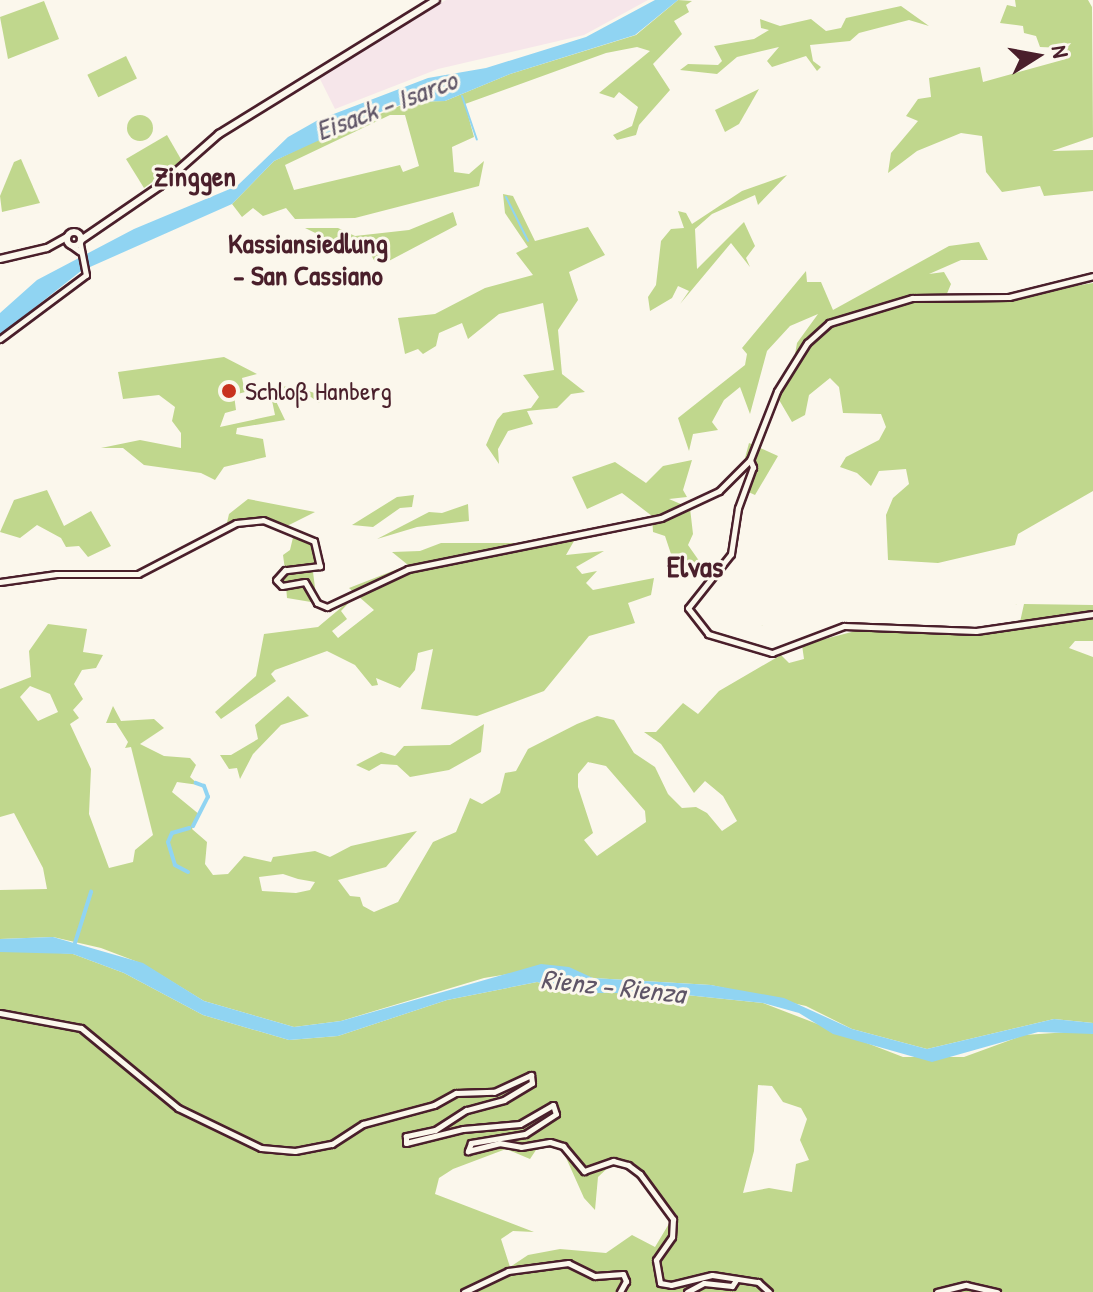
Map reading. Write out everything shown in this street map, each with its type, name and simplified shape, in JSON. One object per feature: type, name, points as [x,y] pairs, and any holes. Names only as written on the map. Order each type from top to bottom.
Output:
[{"type":"main road","points":[[0,259],[47,248],[77,245],[98,226],[160,186],[219,134],[436,0]]},
{"type":"main road","points":[[47,248],[67,237],[77,245]]},
{"type":"street","points":[[0,339],[87,272],[77,245]]},
{"type":"street","points":[[0,582],[147,571],[236,523],[263,520],[305,533],[322,558],[313,571],[280,572],[279,585],[305,582],[317,603],[327,607],[363,588],[424,565],[525,548],[683,511],[719,491],[750,460],[777,391],[807,343],[829,323],[912,298],[1003,298],[1093,276]]},
{"type":"street","points":[[750,460],[753,467],[738,508],[731,554],[688,608],[708,634],[772,653],[844,626],[976,631],[1093,614]]},
{"type":"street","points":[[0,1013],[77,1026],[178,1108],[261,1148],[295,1151],[327,1145],[363,1124],[434,1105],[456,1093],[494,1092],[531,1075],[532,1083],[504,1100],[466,1110],[435,1130],[406,1136],[406,1143],[480,1126],[520,1124],[553,1105],[556,1114],[525,1134],[471,1143],[468,1151],[499,1143],[521,1147],[550,1142],[563,1146],[584,1171],[613,1161],[628,1165],[640,1174],[673,1219],[672,1237],[656,1260],[660,1283],[671,1285],[704,1275],[758,1282],[769,1292]]},
{"type":"street","points":[[464,1292],[508,1271],[568,1263],[595,1276],[623,1274],[626,1281],[620,1292]]},
{"type":"street","points":[[687,1292],[704,1283],[732,1286],[736,1280]]},
{"type":"street","points":[[937,1292],[966,1285],[997,1292]]},
{"type":"shaded area","points":[[446,0],[648,0],[584,35],[438,69],[335,109],[318,75]]},
{"type":"green space","points":[[678,0],[692,1],[686,5],[689,12],[674,21],[682,34],[653,64],[670,90],[639,125],[636,135],[617,140],[613,135],[632,126],[638,107],[619,92],[614,98],[599,93],[650,51],[637,47],[606,53],[465,104],[474,137],[452,147],[454,172],[469,174],[484,161],[479,186],[355,218],[295,219],[286,208],[263,216],[253,208],[242,217],[232,204],[274,161],[317,140],[409,102],[445,101],[510,74],[636,35]],"holes":[[[390,115],[405,115],[419,166],[403,172],[400,165],[294,190],[285,165]]]},
{"type":"green space","points":[[1015,0],[1088,0],[1092,7],[1093,137],[1052,151],[1093,150],[1093,191],[1044,196],[1040,186],[1002,192],[986,172],[982,136],[961,133],[917,151],[888,173],[891,153],[918,121],[906,116],[918,99],[931,97],[929,78],[980,67],[983,82],[1066,59],[1064,48],[1040,47],[1036,36],[1024,33],[1023,26],[1000,23],[1007,5],[1016,7]]},
{"type":"green space","points":[[44,1],[59,39],[8,59],[0,17]]},
{"type":"green space","points":[[901,6],[929,26],[909,20],[859,33],[850,41],[810,45],[813,61],[821,67],[817,71],[806,56],[772,67],[767,61],[779,47],[737,57],[717,74],[680,70],[688,64],[718,65],[722,61],[714,46],[754,39],[769,30],[761,28],[760,19],[780,26],[811,19],[826,31],[841,28],[846,18]]},
{"type":"green space","points":[[126,56],[137,78],[98,97],[87,75]]},
{"type":"green space","points":[[759,89],[739,124],[725,132],[715,110]]},
{"type":"green space","points":[[140,115],[149,119],[153,128],[149,137],[140,141],[131,137],[127,128],[131,119]]},
{"type":"green space","points":[[167,135],[182,161],[144,188],[126,159]]},
{"type":"green space","points":[[21,159],[40,203],[2,212],[0,196],[14,162]]},
{"type":"green space","points":[[787,175],[758,205],[755,195],[712,214],[695,229],[697,269],[744,222],[755,246],[746,258],[750,267],[731,243],[680,304],[689,291],[678,286],[672,298],[650,311],[648,297],[656,285],[661,241],[671,229],[684,228],[678,211],[686,213],[692,224],[742,191]]},
{"type":"green space","points":[[503,194],[513,196],[535,241],[588,227],[605,255],[569,272],[578,300],[558,330],[562,374],[585,392],[571,394],[557,408],[527,411],[533,424],[508,431],[498,449],[499,464],[486,445],[497,420],[503,413],[531,408],[539,397],[523,375],[554,370],[543,303],[499,314],[468,339],[462,323],[439,333],[436,346],[423,354],[418,349],[405,354],[398,318],[435,314],[485,288],[533,275],[516,253],[528,247],[505,213]]},
{"type":"green space","points":[[453,212],[457,225],[385,263],[375,262],[369,251],[355,252],[305,228],[338,228],[355,236],[409,230]]},
{"type":"green space","points":[[979,242],[988,260],[961,260],[929,274],[944,272],[951,284],[946,296],[1009,297],[1093,283],[1093,491],[1018,534],[1015,545],[938,563],[888,560],[886,515],[893,498],[909,484],[906,469],[879,471],[871,486],[857,473],[840,467],[846,457],[879,440],[886,427],[881,414],[843,413],[839,387],[830,378],[809,395],[805,415],[792,422],[775,393],[794,360],[797,343],[818,314],[790,326],[767,351],[750,414],[740,387],[724,400],[712,422],[718,430],[693,434],[689,451],[678,418],[745,365],[747,354],[742,348],[806,271],[807,282],[821,282],[833,310],[949,246]]},
{"type":"green space","points":[[224,357],[257,374],[242,378],[245,392],[234,395],[236,410],[225,413],[220,427],[275,415],[269,386],[297,387],[323,396],[319,403],[311,397],[297,398],[294,392],[272,393],[285,420],[237,428],[236,434],[263,439],[266,457],[224,467],[215,480],[201,473],[144,465],[123,448],[101,448],[140,440],[181,448],[181,433],[172,421],[175,407],[159,395],[123,399],[118,372]]},
{"type":"green space","points":[[749,443],[778,456],[755,495],[744,490],[752,466],[745,458]]},
{"type":"green space","points":[[692,460],[683,490],[687,497],[669,499],[690,508],[693,534],[688,545],[702,565],[691,575],[677,572],[665,536],[653,532],[652,516],[622,493],[587,509],[572,477],[615,462],[646,483],[663,466]]},
{"type":"green space","points":[[47,490],[64,526],[91,511],[111,546],[88,557],[79,546],[66,547],[61,538],[37,525],[20,538],[0,532],[14,500]]},
{"type":"green space","points":[[414,495],[412,507],[400,508],[373,527],[352,525],[397,497]]},
{"type":"green space","points":[[248,499],[315,512],[287,526],[263,520],[226,527],[229,514]]},
{"type":"green space","points":[[468,504],[469,521],[417,527],[377,539],[429,512],[442,513]]},
{"type":"green space","points":[[295,529],[310,536],[321,553],[322,563],[313,572],[317,603],[287,598],[286,586],[276,577],[285,570],[283,555],[290,550]]},
{"type":"green space","points":[[566,536],[574,541],[566,555],[604,551],[576,567],[582,574],[597,571],[586,583],[593,590],[654,578],[651,595],[628,603],[635,623],[589,636],[544,691],[477,716],[421,709],[433,649],[418,653],[415,670],[400,688],[376,678],[378,685],[372,686],[355,665],[327,651],[275,670],[271,674],[276,681],[221,719],[215,712],[256,676],[264,634],[318,627],[355,596],[341,611],[347,619],[332,631],[338,638],[374,610],[349,588],[408,565],[392,552],[420,551],[441,543],[524,543]]},
{"type":"green space","points":[[1024,604],[1093,605],[1093,641],[1075,641],[1069,648],[1093,657],[1093,1023],[1054,1019],[927,1049],[852,1029],[806,1006],[711,985],[593,978],[556,966],[484,978],[341,1021],[294,1027],[204,1001],[143,964],[101,948],[53,937],[0,939],[0,890],[47,889],[43,868],[14,813],[0,817],[0,689],[31,677],[29,651],[48,624],[87,629],[83,652],[103,655],[96,668],[82,670],[74,684],[83,699],[73,710],[79,718],[70,724],[91,769],[89,814],[109,868],[133,862],[135,850],[153,835],[131,747],[125,748],[128,742],[116,723],[106,723],[113,706],[121,721],[154,719],[164,728],[140,744],[164,756],[190,758],[196,765],[190,777],[199,785],[177,782],[172,792],[200,815],[192,829],[207,842],[205,864],[213,875],[228,874],[244,856],[271,862],[273,857],[315,851],[330,857],[351,846],[417,831],[386,867],[338,880],[350,896],[360,897],[363,906],[374,912],[398,902],[433,842],[456,832],[470,798],[482,804],[500,793],[505,773],[516,771],[528,749],[577,724],[597,716],[614,720],[634,753],[655,767],[668,794],[682,808],[696,807],[707,813],[722,831],[737,821],[723,796],[705,781],[694,793],[661,744],[644,732],[656,732],[683,703],[698,714],[719,691],[781,655],[789,663],[804,659],[802,645],[863,629],[1009,627],[1020,622]],"holes":[[[30,686],[50,694],[58,712],[38,721],[20,697]],[[588,762],[606,766],[645,811],[646,822],[597,856],[584,840],[593,833],[578,787],[578,774]],[[283,874],[315,882],[310,890],[296,893],[262,891],[259,877]]]},
{"type":"green space","points":[[288,696],[309,716],[281,725],[253,754],[240,779],[237,768],[229,769],[220,755],[231,755],[258,739],[255,725]]},
{"type":"green space","points":[[484,724],[481,752],[449,770],[410,777],[397,765],[381,764],[369,771],[356,765],[381,752],[395,756],[404,746],[450,745]]},
{"type":"green space","points":[[21,950],[73,954],[124,973],[203,1015],[289,1040],[338,1036],[447,1000],[537,982],[582,993],[667,993],[763,1003],[903,1057],[964,1057],[1024,1035],[1084,1031],[1093,1034],[1093,1292],[0,1292],[0,952]],"holes":[[[758,1085],[772,1086],[783,1102],[801,1108],[807,1119],[800,1140],[809,1160],[796,1164],[792,1192],[769,1188],[743,1193],[754,1151]],[[551,1146],[563,1151],[584,1198],[595,1210],[598,1177],[613,1163],[639,1172],[663,1200],[670,1222],[655,1247],[632,1235],[606,1253],[560,1249],[528,1255],[510,1267],[501,1239],[513,1231],[534,1232],[435,1194],[439,1178],[453,1169],[506,1149],[530,1159],[536,1150]]]},
{"type":"water","name":"Eisack - Isarco","points":[[655,0],[678,0],[635,35],[510,74],[445,101],[409,102],[385,110],[274,161],[232,204],[81,271],[0,335],[0,313],[37,280],[134,229],[237,186],[288,137],[318,120],[428,78],[486,68],[586,37]]},
{"type":"water","name":"Rienz - Rienza","points":[[53,937],[143,963],[204,1001],[294,1027],[341,1021],[541,964],[569,967],[593,978],[711,985],[784,998],[852,1029],[927,1049],[1054,1019],[1093,1023],[1093,1034],[1038,1032],[932,1062],[833,1034],[799,1013],[763,1003],[667,993],[582,993],[537,982],[447,1000],[338,1036],[289,1040],[203,1015],[124,973],[73,954],[0,952],[0,939]]},
{"type":"waterway","name":"Eisack - Isarco","points":[[462,96],[477,140]]},
{"type":"waterway","points":[[506,197],[528,241]]},
{"type":"waterway","points":[[193,826],[208,797],[204,786],[196,783]]},
{"type":"waterway","points":[[188,872],[175,865],[168,842],[172,833],[189,828]]},
{"type":"waterway","points":[[74,946],[91,892]]},
{"type":"place","name":"Schloß Hanberg","points":[[229,391]]},
{"type":"district","name":"Zinggen","points":[[195,176]]},
{"type":"district","name":"Kassiansiedlung - San Cassiano","points":[[308,259]]},
{"type":"district","name":"Elvas","points":[[695,566]]}]
